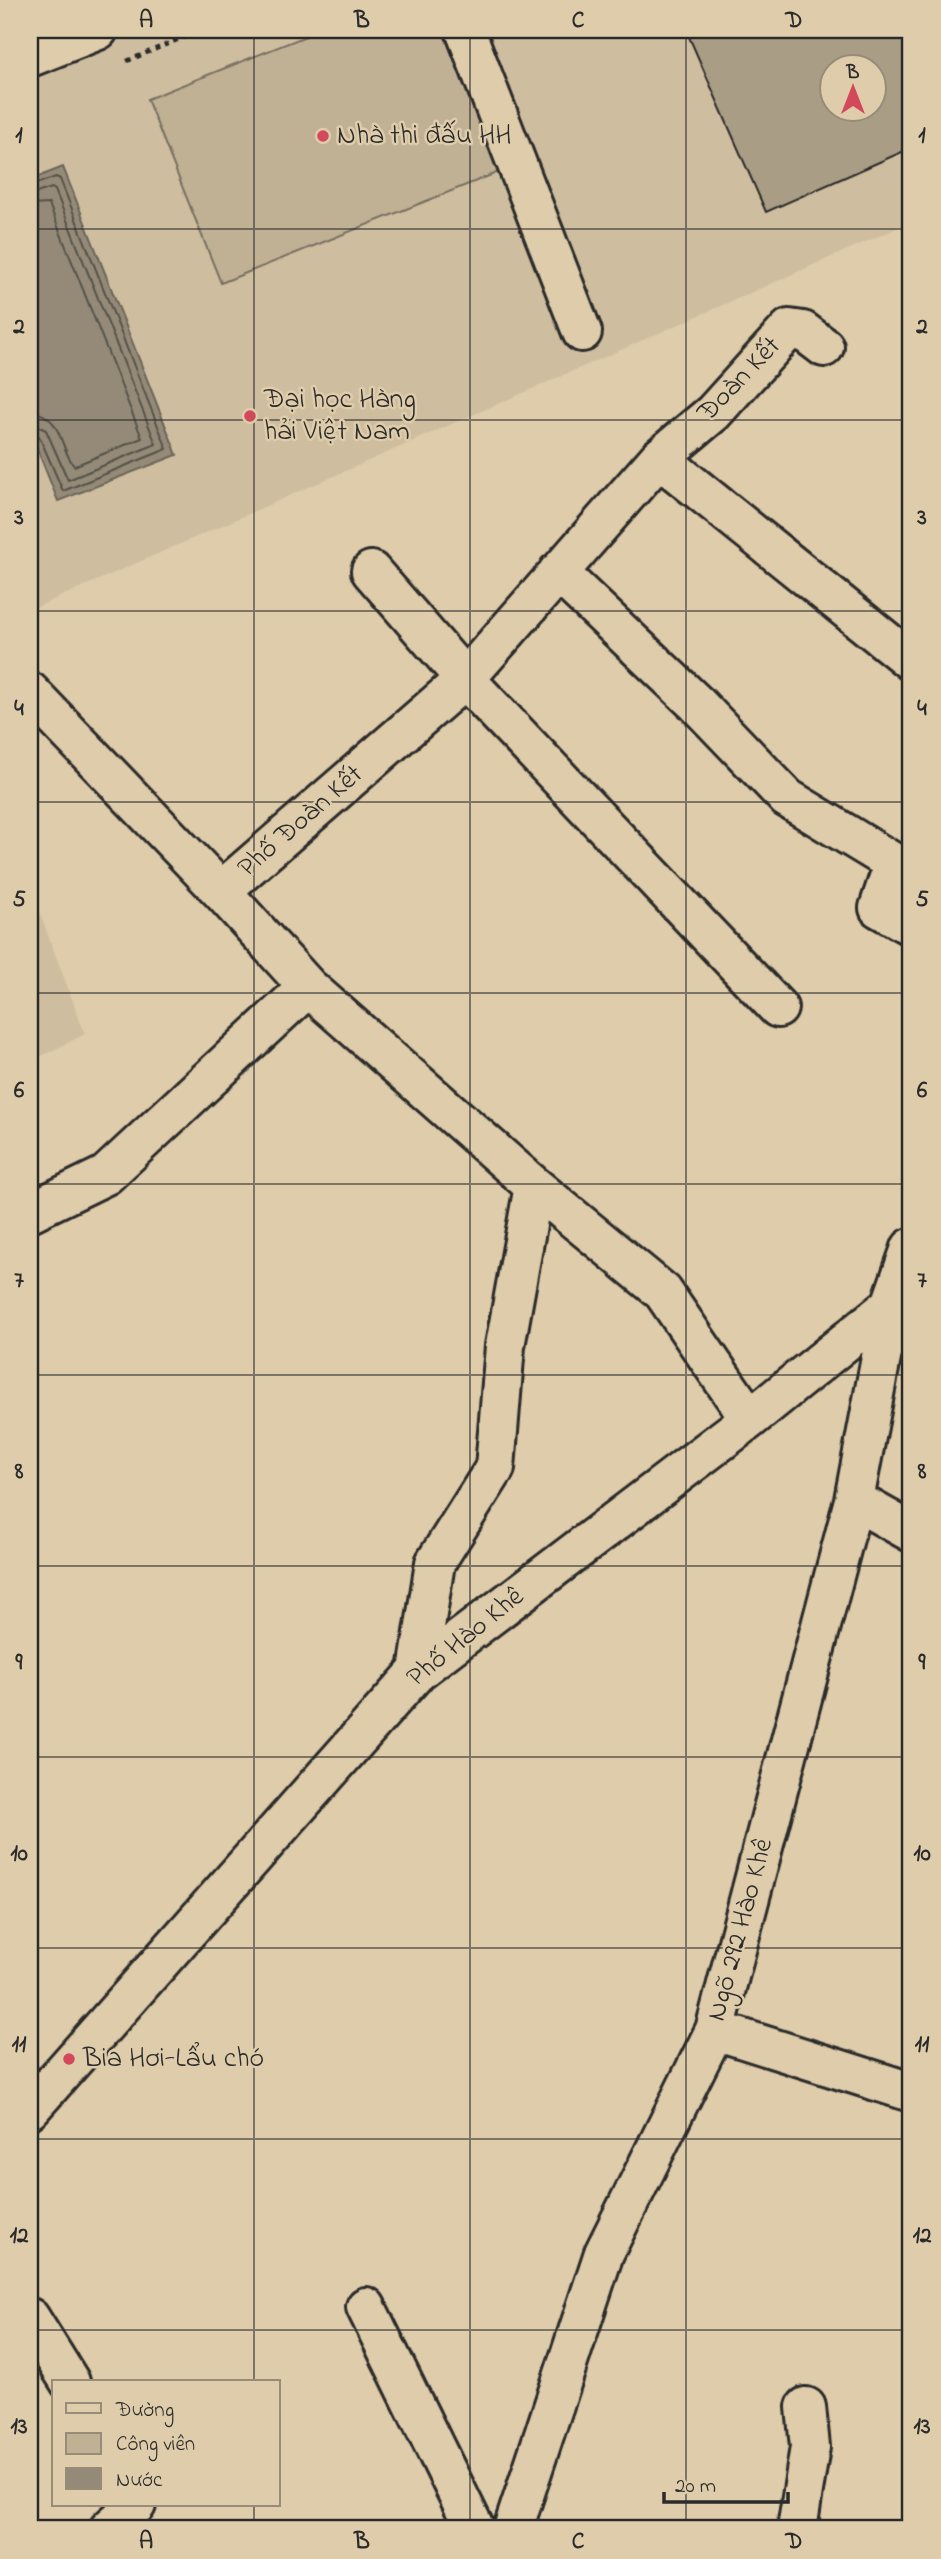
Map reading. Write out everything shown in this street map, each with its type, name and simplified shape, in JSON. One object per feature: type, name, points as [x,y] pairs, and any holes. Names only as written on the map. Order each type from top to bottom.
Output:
[{"type":"street","points":[[30,57],[98,30]]},
{"type":"street","points":[[465,30],[582,332]]},
{"type":"street","name":"Đoàn Kết","points":[[659,458],[713,413],[789,329],[803,331],[824,347]]},
{"type":"street","points":[[659,458],[911,661]]},
{"type":"street","name":"Phố Đoàn Kết","points":[[659,458],[465,679],[221,891],[308,987],[534,1186],[663,1292],[750,1419]]},
{"type":"street","points":[[371,571],[465,679],[778,1008]]},
{"type":"street","points":[[558,572],[697,704],[787,799],[894,863],[879,908],[911,926]]},
{"type":"street","points":[[30,692],[221,891]]},
{"type":"street","points":[[30,1212],[106,1175],[308,987]]},
{"type":"street","points":[[418,1671],[435,1563],[495,1468],[505,1346],[534,1186]]},
{"type":"street","points":[[891,1305],[911,1248]]},
{"type":"street","name":"Phố Hào Khê","points":[[30,2109],[418,1671],[750,1419],[891,1305]]},
{"type":"street","name":"Ngõ 292 Hào Khê","points":[[513,2529],[604,2253],[715,2030],[854,1500],[897,1350],[891,1305]]},
{"type":"street","points":[[854,1500],[911,1532]]},
{"type":"street","points":[[715,2030],[911,2092]]},
{"type":"street","points":[[366,2307],[475,2529]]},
{"type":"street","points":[[30,2318],[69,2380]]},
{"type":"street","points":[[797,2529],[810,2447],[806,2407]]},
{"type":"street","points":[[109,2529],[137,2506]]},
{"type":"street","points":[[139,2506],[151,2529]]},
{"type":"shaded area","name":"Đại học Hàng hải Việt Nam","points":[[30,30],[911,30],[911,222],[30,610]]},
{"type":"shaded area","points":[[30,887],[85,1034],[30,1062]]},
{"type":"green space","name":"Nhà thi đấu HH","points":[[321,30],[443,30],[499,172],[221,283],[147,99]]},
{"type":"water","points":[[63,167],[177,455],[58,501],[30,431],[30,180]]},
{"type":"building","points":[[686,30],[911,30],[911,148],[766,212]]},
{"type":"place","name":"Nhà thi đấu HH","points":[[323,136]]},
{"type":"place","name":"Đại học Hàng hải Việt Nam","points":[[250,416]]},
{"type":"place","name":"Bia Hơi-Lẩu chó","points":[[69,2059]]}]
